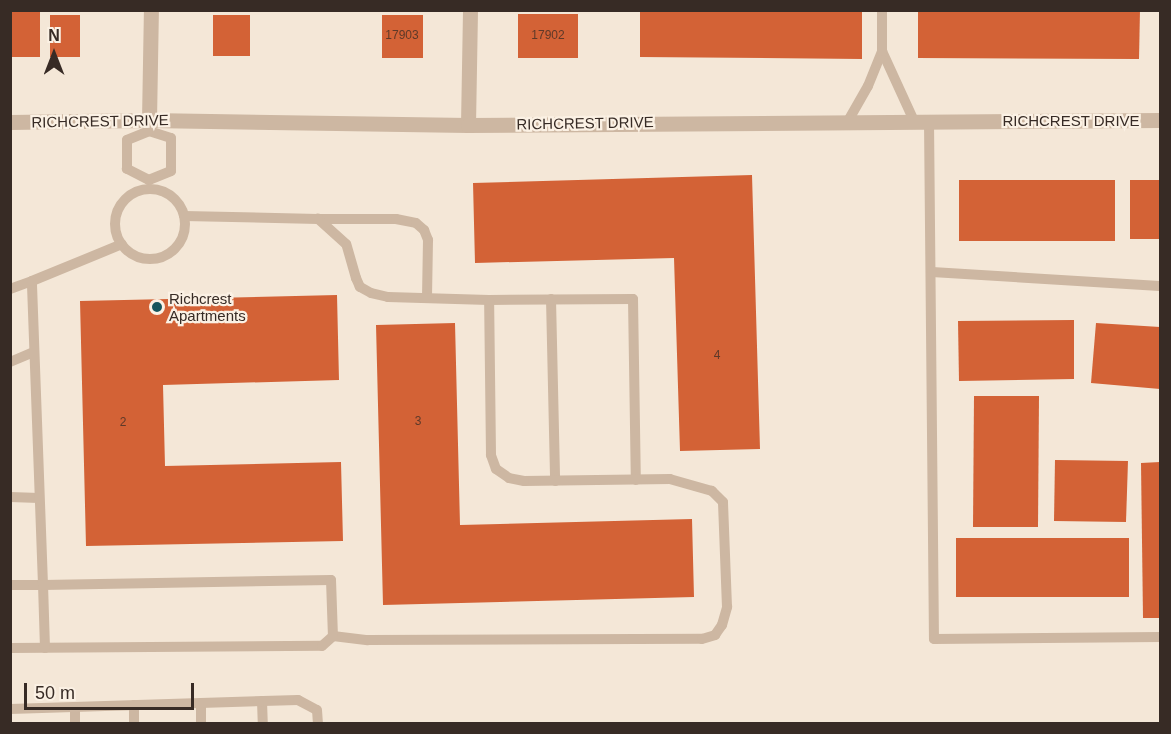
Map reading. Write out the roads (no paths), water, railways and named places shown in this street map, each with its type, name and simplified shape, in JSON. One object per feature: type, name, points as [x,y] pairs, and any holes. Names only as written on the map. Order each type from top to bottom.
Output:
[{"type":"street","points":[[149,125],[151,10]]},
{"type":"street","points":[[468,125],[470,10]]},
{"type":"street","name":"RICHCREST DRIVE","points":[[10,122],[149,125],[468,125],[1161,120]]},
{"type":"lane","points":[[848,121],[868,86],[882,51],[882,10]]},
{"type":"lane","points":[[882,51],[922,121],[932,272],[934,639],[1161,637]]},
{"type":"lane","points":[[149,125],[127,141],[127,169],[149,185],[170,195],[178,203],[184,216],[184,236],[178,246],[159,258],[136,256],[122,244],[116,233],[117,213],[129,196],[149,185],[171,171],[171,138],[149,125]]},
{"type":"lane","points":[[184,216],[396,219],[416,224],[424,230],[428,240],[428,298]]},
{"type":"lane","points":[[318,219],[346,244],[360,286],[371,293],[388,297],[489,300],[633,298],[636,480]]},
{"type":"lane","points":[[10,289],[122,244]]},
{"type":"lane","points":[[932,272],[1161,286]]},
{"type":"lane","points":[[32,280],[45,648]]},
{"type":"lane","points":[[551,299],[555,481]]},
{"type":"lane","points":[[10,648],[322,646],[333,636],[368,640],[702,639],[715,634],[722,625],[727,607],[723,502],[712,491],[695,484],[670,479],[524,481],[509,478],[496,469],[491,455],[489,300]]},
{"type":"lane","points":[[10,362],[34,352]]},
{"type":"lane","points":[[10,497],[39,498]]},
{"type":"lane","points":[[10,585],[331,580],[333,636]]},
{"type":"lane","points":[[10,709],[298,700],[317,710],[318,723]]},
{"type":"lane","points":[[262,701],[263,723]]},
{"type":"lane","points":[[201,703],[201,723]]},
{"type":"lane","points":[[134,705],[135,723]]},
{"type":"lane","points":[[75,707],[75,723]]},
{"type":"place","name":"Richcrest Apartments","points":[[157,307]]}]
